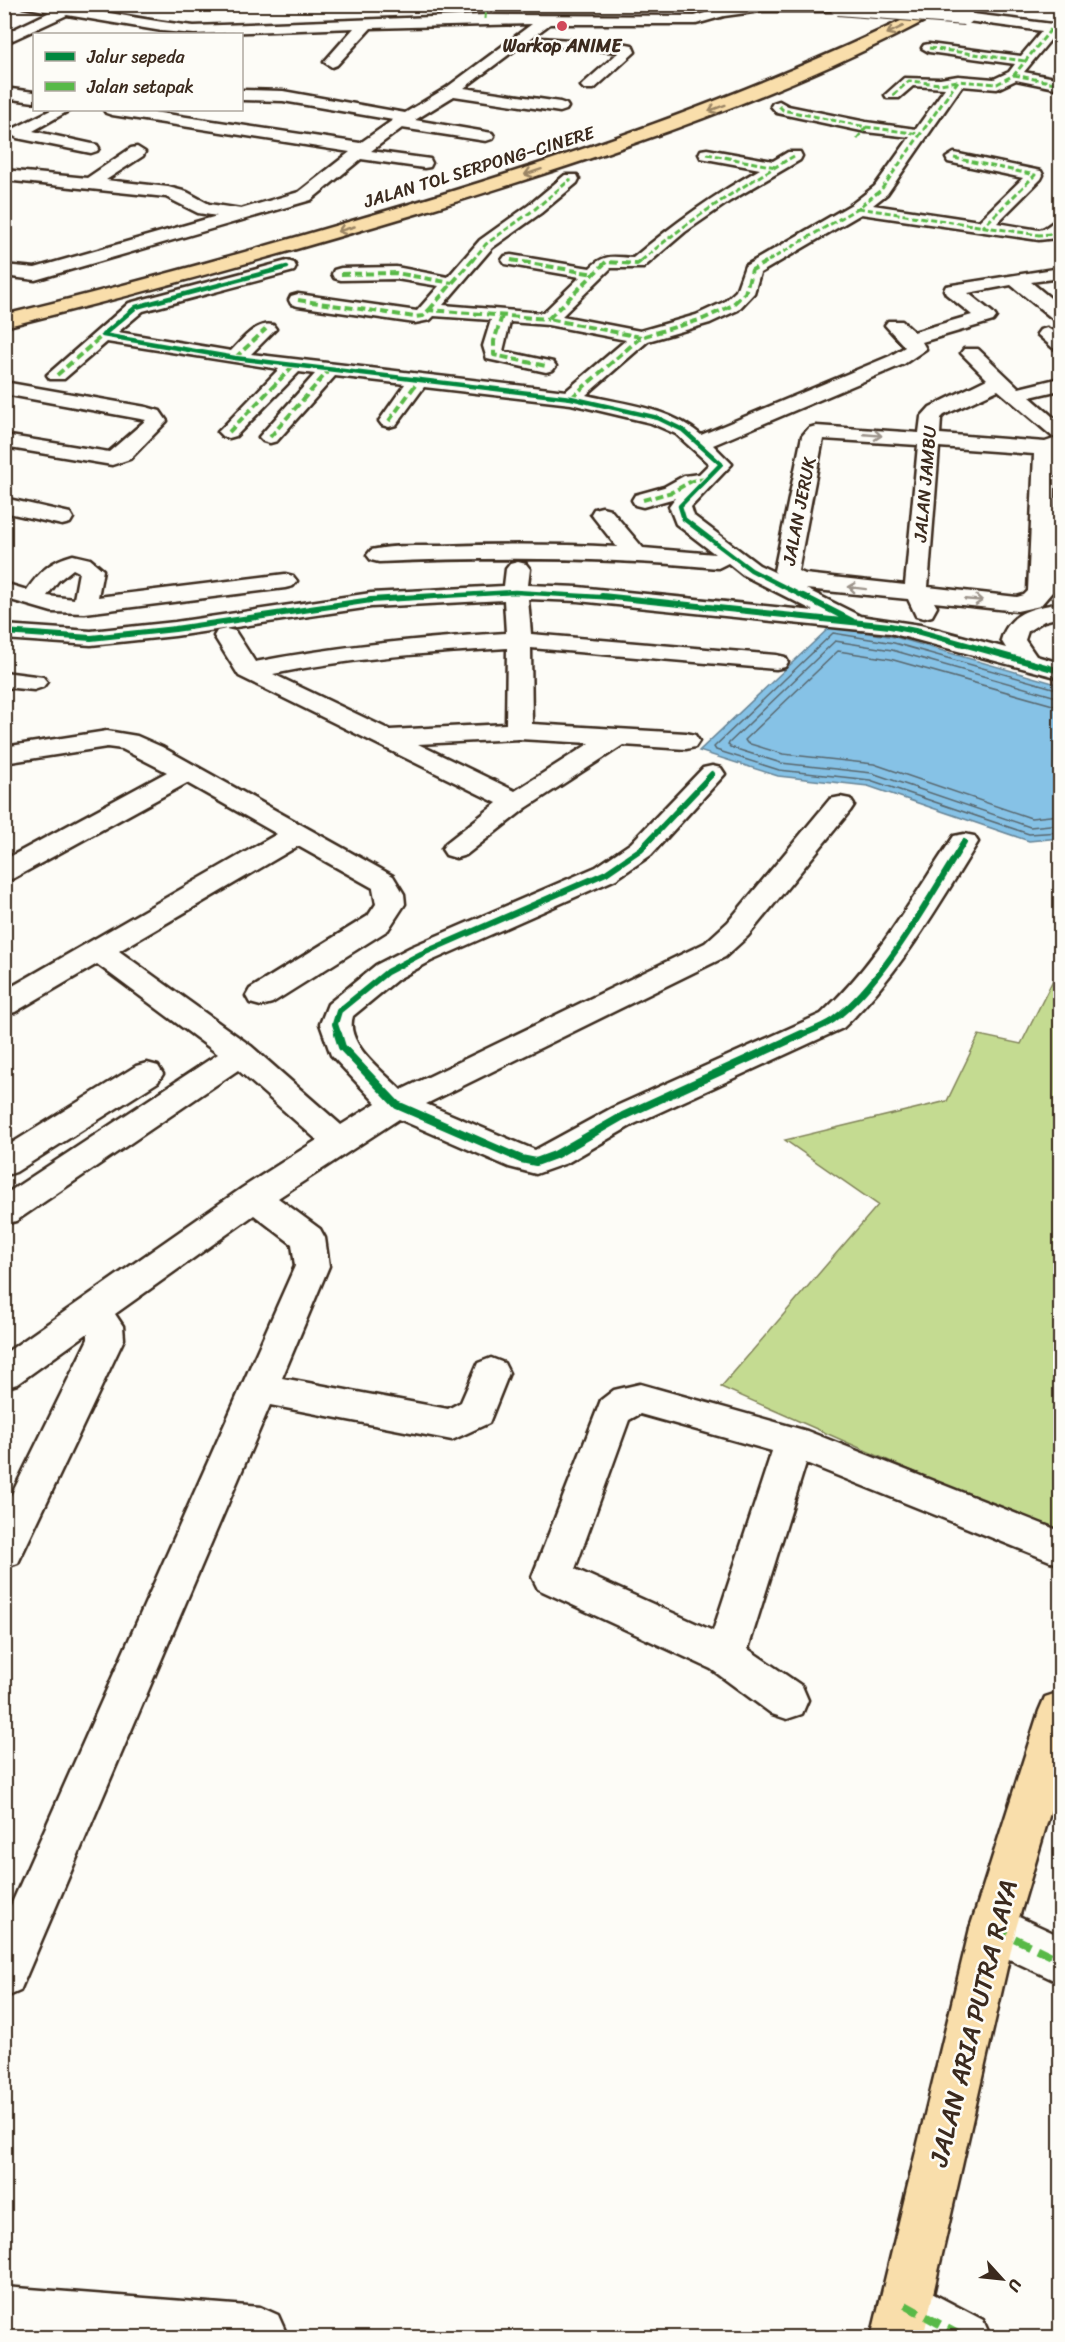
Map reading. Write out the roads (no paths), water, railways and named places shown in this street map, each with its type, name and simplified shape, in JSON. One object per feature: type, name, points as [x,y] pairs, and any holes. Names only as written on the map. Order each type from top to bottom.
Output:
[{"type":"main road","points":[[861,23],[901,4]]},
{"type":"main road","name":"JALAN TOL SERPONG–CINERE","points":[[4,321],[266,252],[590,153],[726,104],[834,60],[948,4]]},
{"type":"main road","name":"JALAN ARIA PUTRA RAYA","points":[[901,2321],[993,1928],[1060,1711]]},
{"type":"street","points":[[12,13],[29,5],[66,10],[144,30],[194,30],[368,22],[485,12],[546,20],[631,22],[688,20],[703,18],[722,8],[817,5],[965,17],[1056,29]]},
{"type":"street","points":[[4,40],[66,10]]},
{"type":"street","points":[[4,270],[35,274],[305,195],[383,133],[451,91],[546,20]]},
{"type":"street","points":[[332,62],[368,22]]},
{"type":"street","points":[[893,96],[909,81],[936,84],[957,81],[993,86],[1014,75],[1056,29]]},
{"type":"street","points":[[521,40],[627,48],[629,51],[589,86]]},
{"type":"street","points":[[929,48],[1025,61]]},
{"type":"street","points":[[1014,75],[1060,84]]},
{"type":"street","points":[[571,398],[641,338],[703,319],[731,306],[745,293],[752,270],[858,208],[881,190],[957,81]]},
{"type":"street","points":[[451,91],[560,107]]},
{"type":"street","points":[[4,93],[33,98]]},
{"type":"street","points":[[243,95],[283,96],[486,136]]},
{"type":"street","points":[[15,111],[33,99]]},
{"type":"street","points":[[779,106],[783,110],[862,133],[921,134]]},
{"type":"street","points":[[60,111],[17,133],[90,148]]},
{"type":"street","points":[[118,111],[424,163]]},
{"type":"street","points":[[93,182],[137,152]]},
{"type":"street","points":[[707,154],[776,167]]},
{"type":"street","points":[[548,319],[608,261],[638,264],[688,222],[724,197],[794,156]]},
{"type":"street","points":[[954,158],[1035,175],[983,227]]},
{"type":"street","points":[[4,175],[93,182],[176,194],[204,209],[240,215]]},
{"type":"street","points":[[298,300],[415,317],[423,316],[486,244],[535,209],[571,179]]},
{"type":"street","points":[[858,208],[1044,236],[1060,224]]},
{"type":"street","points":[[511,260],[594,274]]},
{"type":"street","points":[[57,375],[136,307],[287,267]]},
{"type":"street","points":[[341,274],[396,273],[452,283]]},
{"type":"street","points":[[911,339],[986,317],[953,290],[1060,273]]},
{"type":"street","points":[[1015,279],[1060,315]]},
{"type":"street","points":[[429,310],[548,319],[641,338]]},
{"type":"street","points":[[502,316],[493,343],[494,355],[546,366]]},
{"type":"street","points":[[698,444],[897,360],[916,349],[911,339],[895,325]]},
{"type":"street","points":[[235,358],[266,329]]},
{"type":"street","points":[[103,335],[235,358],[571,398],[658,418],[683,430],[721,464],[680,506],[684,519],[751,570],[852,621]]},
{"type":"street","points":[[890,626],[897,602],[915,594],[1017,604],[1032,601],[1040,592],[1052,560],[1055,442],[1008,388],[971,353]]},
{"type":"street","points":[[229,432],[294,365]]},
{"type":"street","points":[[270,437],[330,369]]},
{"type":"street","points":[[389,421],[419,380]]},
{"type":"street","points":[[1008,388],[1060,384]]},
{"type":"street","points":[[4,388],[153,414],[157,421],[122,454],[112,459],[4,441]]},
{"type":"street","name":"JALAN JAMBU","points":[[920,632],[925,607],[915,594],[933,414],[1008,388]]},
{"type":"street","name":"JALAN JERUK","points":[[915,594],[801,581],[789,576],[786,571],[813,436],[816,432],[930,440]]},
{"type":"street","points":[[930,440],[1055,442]]},
{"type":"street","points":[[643,500],[672,492],[692,481],[706,479]]},
{"type":"street","points":[[8,508],[62,518]]},
{"type":"street","points":[[602,514],[636,554]]},
{"type":"street","points":[[519,550],[514,591],[519,640],[519,731]]},
{"type":"street","points":[[379,555],[519,550],[636,554],[718,561]]},
{"type":"street","points":[[42,617],[42,584],[57,567],[76,563],[85,565],[91,570],[85,606]]},
{"type":"street","points":[[4,632],[42,617],[85,606],[285,581]]},
{"type":"street","points":[[4,590],[42,617],[101,637],[175,629],[371,600],[514,591],[578,594],[890,626],[920,632],[1060,671]]},
{"type":"street","points":[[1026,661],[1013,640],[1017,627],[1036,616],[1060,610]]},
{"type":"street","points":[[226,636],[248,671],[516,802]]},
{"type":"street","points":[[248,671],[319,657],[417,646],[519,640],[776,662]]},
{"type":"street","points":[[4,680],[34,682]]},
{"type":"street","points":[[384,738],[519,731],[686,741]]},
{"type":"street","points":[[456,849],[516,802],[619,736]]},
{"type":"street","points":[[4,755],[107,739],[128,742],[153,753],[383,882],[392,897],[392,906],[378,923],[261,996]]},
{"type":"street","points":[[4,872],[187,772]]},
{"type":"street","points":[[712,774],[640,849],[606,873],[387,972],[339,1011],[334,1024],[342,1047],[397,1106],[521,1159],[536,1162],[555,1155],[623,1116],[832,1021],[855,1002],[910,928],[964,842]]},
{"type":"street","points":[[4,1374],[254,1197],[397,1106],[715,950],[738,929],[840,805]]},
{"type":"street","points":[[4,1005],[298,834]]},
{"type":"street","points":[[100,951],[240,1053],[341,1143]]},
{"type":"street","points":[[4,1212],[240,1053]]},
{"type":"street","points":[[4,1164],[147,1074]]},
{"type":"street","points":[[4,1976],[257,1388],[312,1266],[308,1238],[254,1197]]},
{"type":"street","points":[[4,1551],[106,1339],[105,1326],[93,1312]]},
{"type":"street","points":[[257,1388],[452,1425],[476,1412],[491,1373]]},
{"type":"street","points":[[787,1700],[725,1656],[552,1577],[614,1412],[627,1401],[640,1399],[794,1442],[1060,1548]]},
{"type":"street","points":[[725,1656],[794,1442]]},
{"type":"street","points":[[993,1928],[1060,1960]]},
{"type":"street","points":[[4,2313],[260,2333]]},
{"type":"street","points":[[901,2321],[965,2337]]},
{"type":"water","points":[[830,627],[895,637],[1060,685],[1060,838],[1029,841],[868,786],[778,776],[699,751]]},
{"type":"place","name":"Warkop ANIME","points":[[562,26]]}]
